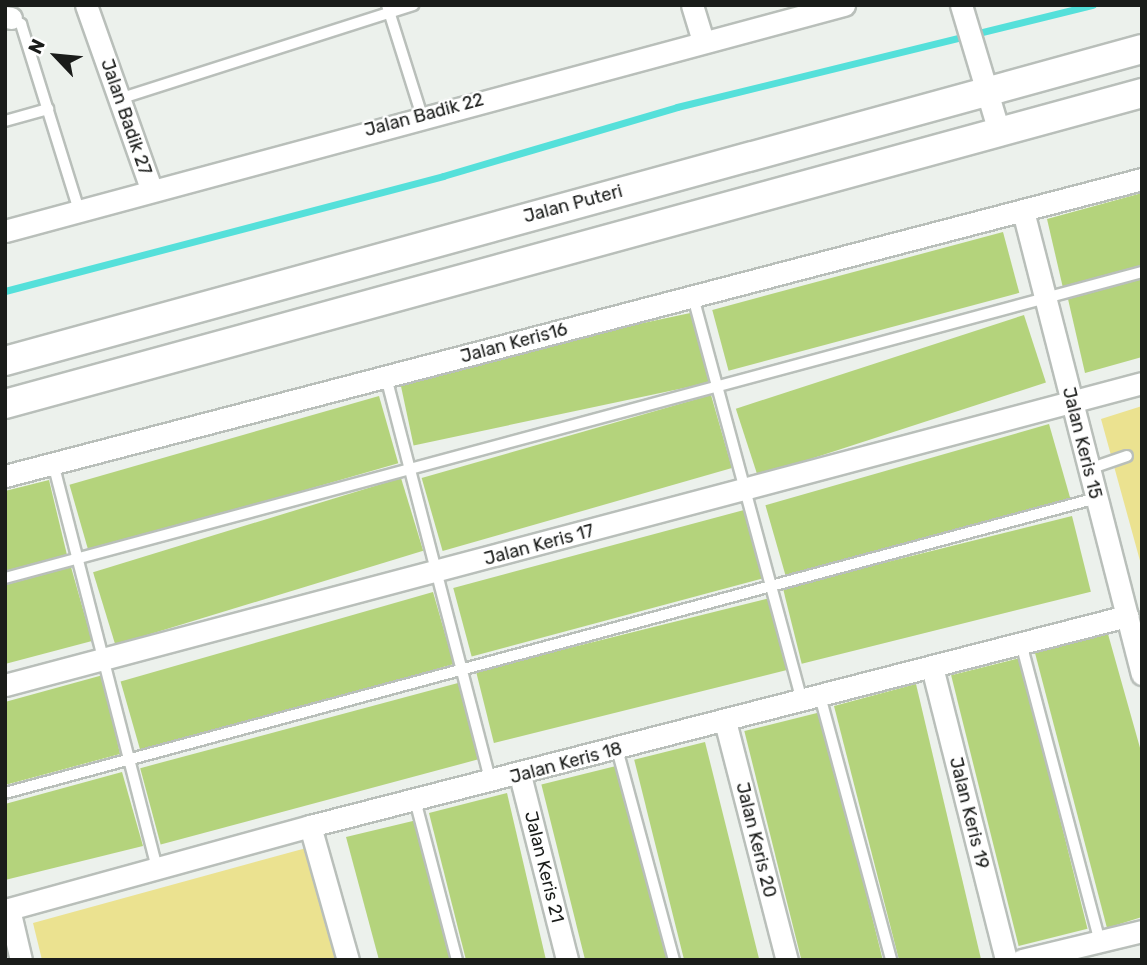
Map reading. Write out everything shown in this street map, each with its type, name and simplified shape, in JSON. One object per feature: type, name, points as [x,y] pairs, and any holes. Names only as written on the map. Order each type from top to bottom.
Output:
[{"type":"main road","name":"Jalan Puteri","points":[[5,361],[983,78],[1142,49]]},
{"type":"main road","points":[[5,404],[1142,93]]},
{"type":"street","name":"Jalan Badik 27","points":[[86,5],[151,189]]},
{"type":"street","points":[[692,5],[703,40]]},
{"type":"street","name":"Jalan Badik 22","points":[[5,231],[801,11],[844,5]]},
{"type":"street","points":[[961,5],[999,132]]},
{"type":"street","name":"Jalan Keris16","points":[[5,476],[1142,179]]},
{"type":"street","name":"Jalan Keris 15","points":[[1023,211],[1142,674]]},
{"type":"street","name":"Jalan Keris 17","points":[[5,685],[1073,404],[1142,383]]},
{"type":"street","name":"Jalan Keris 18","points":[[7,910],[310,826],[520,775],[1127,616]]},
{"type":"street","name":"Jalan Keris 19","points":[[932,667],[1006,960]]},
{"type":"street","name":"Jalan Keris 20","points":[[725,721],[787,960]]},
{"type":"street","name":"Jalan Keris 21","points":[[520,775],[567,960]]},
{"type":"street","points":[[310,826],[348,960]]},
{"type":"street","points":[[7,910],[21,960]]},
{"type":"street","points":[[1022,960],[1142,931]]},
{"type":"lane","points":[[119,99],[388,9],[413,5]]},
{"type":"lane","points":[[388,9],[422,116]]},
{"type":"lane","points":[[8,17],[21,24],[79,210]]},
{"type":"lane","points":[[5,121],[48,108]]},
{"type":"lane","points":[[5,578],[1142,272]]},
{"type":"lane","points":[[693,297],[771,586],[811,699],[891,960]]},
{"type":"lane","points":[[386,377],[491,782]]},
{"type":"lane","points":[[1089,469],[1127,456]]},
{"type":"lane","points":[[53,463],[157,868]]},
{"type":"lane","points":[[5,793],[1097,498]]},
{"type":"lane","points":[[1021,643],[1100,941]]},
{"type":"lane","points":[[617,750],[674,960]]},
{"type":"lane","points":[[415,800],[457,960]]},
{"type":"shaded area","points":[[1142,406],[1142,568],[1101,419]]},
{"type":"shaded area","points":[[310,847],[341,960],[42,960],[33,923]]},
{"type":"building","points":[[1142,193],[1142,266],[1063,288],[1047,219]]},
{"type":"building","points":[[1003,232],[1019,293],[729,371],[712,310]]},
{"type":"building","points":[[1142,279],[1142,357],[1085,373],[1068,299]]},
{"type":"building","points":[[695,312],[710,382],[414,445],[399,375]]},
{"type":"building","points":[[1024,315],[1046,383],[758,476],[736,409]]},
{"type":"building","points":[[711,395],[732,468],[443,551],[422,478]]},
{"type":"building","points":[[379,396],[398,463],[89,552],[69,485]]},
{"type":"building","points":[[1049,424],[1070,499],[787,580],[765,505]]},
{"type":"building","points":[[401,478],[423,551],[115,645],[93,572]]},
{"type":"building","points":[[49,480],[67,555],[5,571],[5,491]]},
{"type":"building","points":[[744,510],[762,579],[472,656],[453,588]]},
{"type":"building","points":[[1072,516],[1091,592],[802,664],[783,588]]},
{"type":"building","points":[[71,567],[92,641],[5,664],[5,585]]},
{"type":"building","points":[[433,592],[454,664],[141,754],[121,682]]},
{"type":"building","points":[[770,598],[788,670],[494,743],[476,671]]},
{"type":"building","points":[[1108,634],[1142,755],[1142,917],[1107,928],[1035,653]]},
{"type":"building","points":[[1020,658],[1087,929],[1019,946],[951,675]]},
{"type":"building","points":[[103,675],[120,754],[5,785],[5,702]]},
{"type":"building","points":[[458,683],[478,759],[161,844],[140,768]]},
{"type":"building","points":[[916,684],[981,959],[979,960],[899,960],[834,706]]},
{"type":"building","points":[[821,712],[883,959],[801,960],[744,731]]},
{"type":"building","points":[[705,742],[759,960],[684,960],[634,760]]},
{"type":"building","points":[[620,765],[669,960],[585,960],[541,785]]},
{"type":"building","points":[[122,772],[143,846],[5,880],[5,804]]},
{"type":"building","points":[[507,793],[546,960],[466,960],[429,813]]},
{"type":"building","points":[[417,820],[452,960],[379,960],[346,837]]},
{"type":"waterway","points":[[5,291],[443,176],[677,107],[1093,5]]}]
